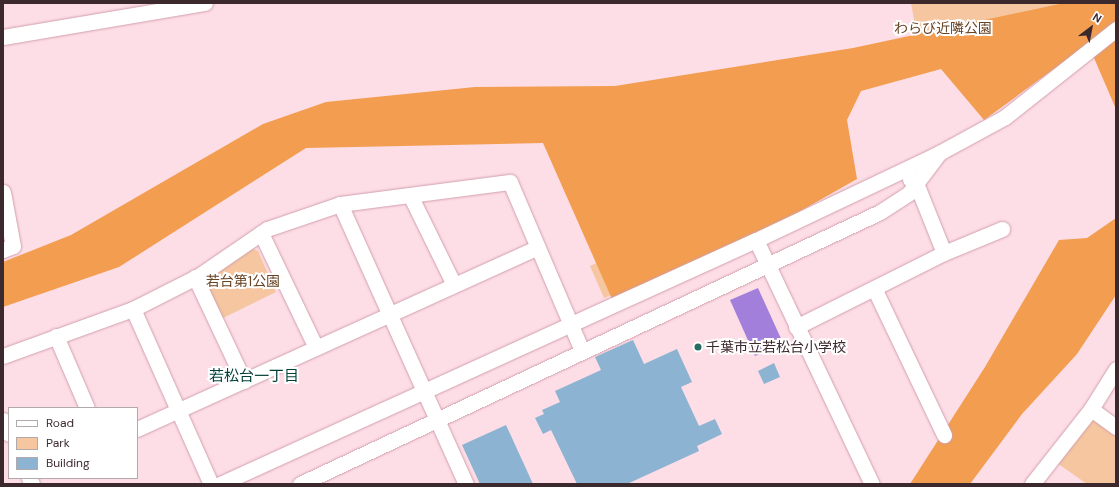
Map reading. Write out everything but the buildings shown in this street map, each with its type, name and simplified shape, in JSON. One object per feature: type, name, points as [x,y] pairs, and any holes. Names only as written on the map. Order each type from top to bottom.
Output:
[{"type":"street","points":[[3,37],[205,3]]},
{"type":"street","points":[[220,484],[756,240],[939,154],[1005,117],[1116,29]]},
{"type":"street","points":[[300,484],[880,212],[909,193],[939,154]]},
{"type":"street","points":[[900,172],[916,183],[944,253]]},
{"type":"street","points":[[3,356],[133,309],[195,277],[262,233],[340,204],[510,182],[582,351]]},
{"type":"street","points":[[3,192],[13,246],[3,250]]},
{"type":"street","points":[[410,195],[454,285]]},
{"type":"street","points":[[340,204],[466,484]]},
{"type":"street","points":[[796,327],[944,253],[1002,229]]},
{"type":"street","points":[[262,233],[316,348]]},
{"type":"street","points":[[756,240],[766,265],[872,484]]},
{"type":"street","points":[[138,429],[538,247]]},
{"type":"street","points":[[195,277],[244,381]]},
{"type":"street","points":[[874,288],[944,435]]},
{"type":"street","points":[[133,309],[211,484]]},
{"type":"street","points":[[56,336],[87,407]]},
{"type":"street","points":[[1032,484],[1091,409],[1116,369]]},
{"type":"street","points":[[1091,409],[1116,427]]},
{"type":"street","points":[[3,420],[8,432]]},
{"type":"green space","name":"わらび近隣公園","points":[[911,3],[1095,3],[921,58]]},
{"type":"green space","name":"若台第1公園","points":[[251,248],[258,251],[276,292],[219,320],[203,285],[206,275]]},
{"type":"green space","points":[[614,255],[629,287],[604,298],[590,266]]},
{"type":"green space","points":[[1090,418],[1116,436],[1116,484],[1087,484],[1057,463]]},
{"type":"shaded area","points":[[1064,3],[1116,3],[1116,109],[1088,44],[984,120],[941,69],[861,91],[847,120],[857,179],[760,234],[612,299],[543,143],[306,148],[119,267],[3,307],[3,262],[71,235],[263,124],[326,102],[475,87],[615,86],[853,48]]},
{"type":"shaded area","points":[[1116,218],[1116,295],[1077,354],[1022,414],[970,484],[910,484],[985,367],[1059,240],[1087,238]]},
{"type":"shaded area","points":[[758,288],[783,343],[755,356],[730,300]]},
{"type":"place","name":"千葉市立若松台小学校","points":[[698,347]]},
{"type":"district","name":"若松台一丁目","points":[[254,377]]}]
